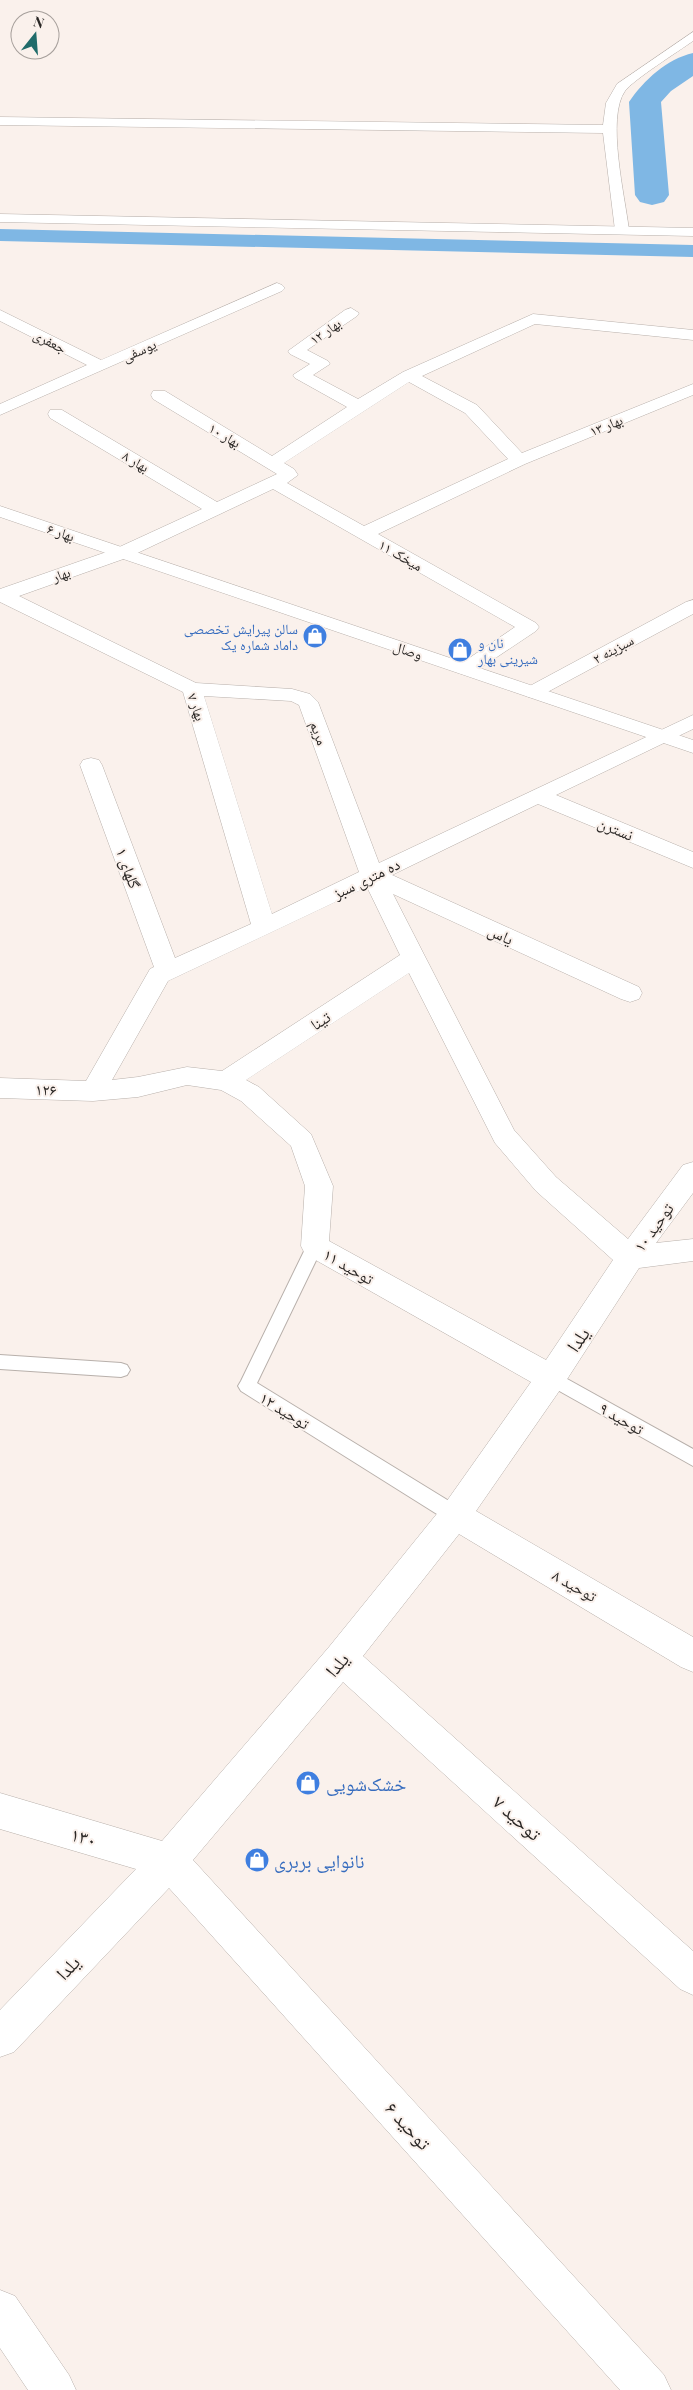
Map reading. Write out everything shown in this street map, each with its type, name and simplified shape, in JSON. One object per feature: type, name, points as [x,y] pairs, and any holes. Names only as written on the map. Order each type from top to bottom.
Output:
[{"type":"street","points":[[622,230],[609,129],[612,103],[621,87],[693,36]]},
{"type":"street","points":[[0,122],[609,129]]},
{"type":"street","points":[[0,218],[693,232]]},
{"type":"street","name":"یوسفی","points":[[0,410],[277,288]]},
{"type":"street","name":"بهار ۱۲","points":[[351,313],[296,351],[322,364],[301,375],[358,406]]},
{"type":"street","name":"جعفری","points":[[0,315],[101,366]]},
{"type":"street","points":[[272,463],[409,375],[533,319],[693,335]]},
{"type":"street","points":[[409,375],[471,409],[519,460]]},
{"type":"street","name":"بهار ۱۳","points":[[364,533],[519,460],[692,389]]},
{"type":"street","name":"بهار ۱۰","points":[[159,395],[291,474]]},
{"type":"street","name":"بهار ۸","points":[[56,414],[216,509]]},
{"type":"street","name":"بهار","points":[[1,595],[122,553],[291,474]]},
{"type":"street","name":"میخک ۱۱","points":[[273,482],[529,627],[466,670]]},
{"type":"street","name":"بهار ۶","points":[[0,511],[122,553]]},
{"type":"street","name":"وصال","points":[[122,553],[693,747]]},
{"type":"street","name":"بهار ۷","points":[[1,595],[192,689],[264,927]]},
{"type":"street","name":"سبزینه ۲","points":[[533,692],[693,606]]},
{"type":"street","name":"مریم","points":[[192,689],[292,695],[303,698],[308,702],[372,875],[504,1136],[546,1184],[630,1258]]},
{"type":"street","name":"ده متری سبز","points":[[92,1091],[159,975],[664,737],[693,721]]},
{"type":"street","name":"گلهای ۱","points":[[91,765],[168,971]]},
{"type":"street","name":"نسترن","points":[[538,796],[693,860]]},
{"type":"street","name":"یاس","points":[[372,875],[630,993]]},
{"type":"street","name":"تینا","points":[[226,1081],[414,958]]},
{"type":"street","name":"توحید ۱۱","points":[[92,1091],[138,1087],[187,1076],[226,1081],[250,1094],[302,1141],[319,1186],[314,1246],[551,1378]]},
{"type":"street","name":"۱۲۶","points":[[0,1088],[92,1091]]},
{"type":"street","name":"توحید ۱۰","points":[[630,1258],[693,1172]]},
{"type":"street","points":[[630,1258],[693,1250]]},
{"type":"street","name":"یلدا","points":[[0,2038],[169,1861],[341,1658],[455,1515],[551,1378],[630,1258]]},
{"type":"street","name":"توحید ۸","points":[[455,1515],[693,1656]]},
{"type":"street","name":"توحید ۷","points":[[341,1658],[693,1976]]},
{"type":"street","name":"۱۳۰","points":[[0,1811],[169,1861]]},
{"type":"street","name":"توحید ۶","points":[[169,1861],[648,2390]]},
{"type":"street","points":[[0,2311],[54,2390]]},
{"type":"lane","name":"توحید ۱۲","points":[[314,1246],[248,1386],[455,1515]]},
{"type":"lane","points":[[0,1362],[121,1370]]},
{"type":"lane","name":"توحید ۹","points":[[551,1378],[693,1458]]},
{"type":"waterway","points":[[652,195],[645,102],[654,90],[693,62]]},
{"type":"waterway","points":[[0,235],[693,251]]},
{"type":"place","name":"سالن پیرایش تخصصی داماد شماره یک","points":[[315,636]]},
{"type":"place","name":"نان و شیرینی بهار","points":[[460,650]]},
{"type":"place","name":"خشک‌شویی","points":[[308,1783]]},
{"type":"place","name":"نانوایی بربری","points":[[257,1860]]}]
